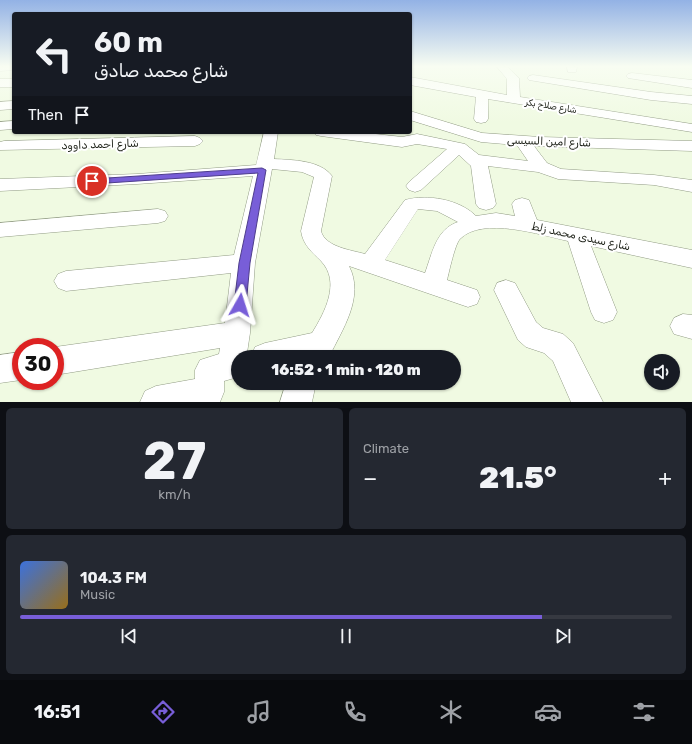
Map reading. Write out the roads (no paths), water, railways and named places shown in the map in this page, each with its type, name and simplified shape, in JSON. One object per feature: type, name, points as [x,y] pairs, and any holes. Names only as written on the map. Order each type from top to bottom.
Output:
[{"type":"street","name":"شارع صلاح بكر","points":[[443,86],[584,116],[615,110],[692,128]]},
{"type":"street","points":[[513,86],[514,100]]},
{"type":"street","points":[[606,86],[692,100]]},
{"type":"street","points":[[481,119],[482,94]]},
{"type":"street","points":[[0,106],[12,105]]},
{"type":"street","name":"شارع امين السيسى","points":[[412,116],[481,137],[522,141],[692,146]]},
{"type":"street","points":[[0,126],[12,125]]},
{"type":"street","points":[[3,146],[19,134]]},
{"type":"street","points":[[236,350],[244,263],[271,134]]},
{"type":"street","points":[[337,134],[402,142],[417,139],[467,153],[541,167],[558,174],[654,180],[692,186]]},
{"type":"street","points":[[415,186],[467,153],[481,137]]},
{"type":"street","name":"شارع احمد داوود","points":[[3,146],[195,141]]},
{"type":"street","points":[[522,141],[541,167]]},
{"type":"street","points":[[467,153],[481,171],[486,204]]},
{"type":"street","points":[[0,185],[137,179],[263,166],[309,168],[318,171],[323,176],[311,231],[314,242],[318,248],[332,259],[338,267],[343,285],[342,302],[318,350]]},
{"type":"street","points":[[370,265],[412,204],[420,203],[457,211],[468,219],[470,223]]},
{"type":"street","points":[[522,204],[528,225]]},
{"type":"street","points":[[0,230],[158,216]]},
{"type":"street","name":"شارع سيدى محمد زلط","points":[[433,286],[448,240],[454,233],[470,223],[496,220],[576,234],[692,259]]},
{"type":"street","points":[[576,234],[604,312]]},
{"type":"street","points":[[318,248],[468,297]]},
{"type":"street","points":[[66,281],[244,263]]},
{"type":"street","points":[[506,290],[527,331],[536,338],[553,343],[563,352],[587,402]]},
{"type":"street","points":[[64,360],[237,333]]},
{"type":"street","points":[[156,402],[209,392],[210,370],[231,365]]},
{"type":"street","points":[[0,369],[12,367]]},
{"type":"street","points":[[296,402],[298,390]]}]
